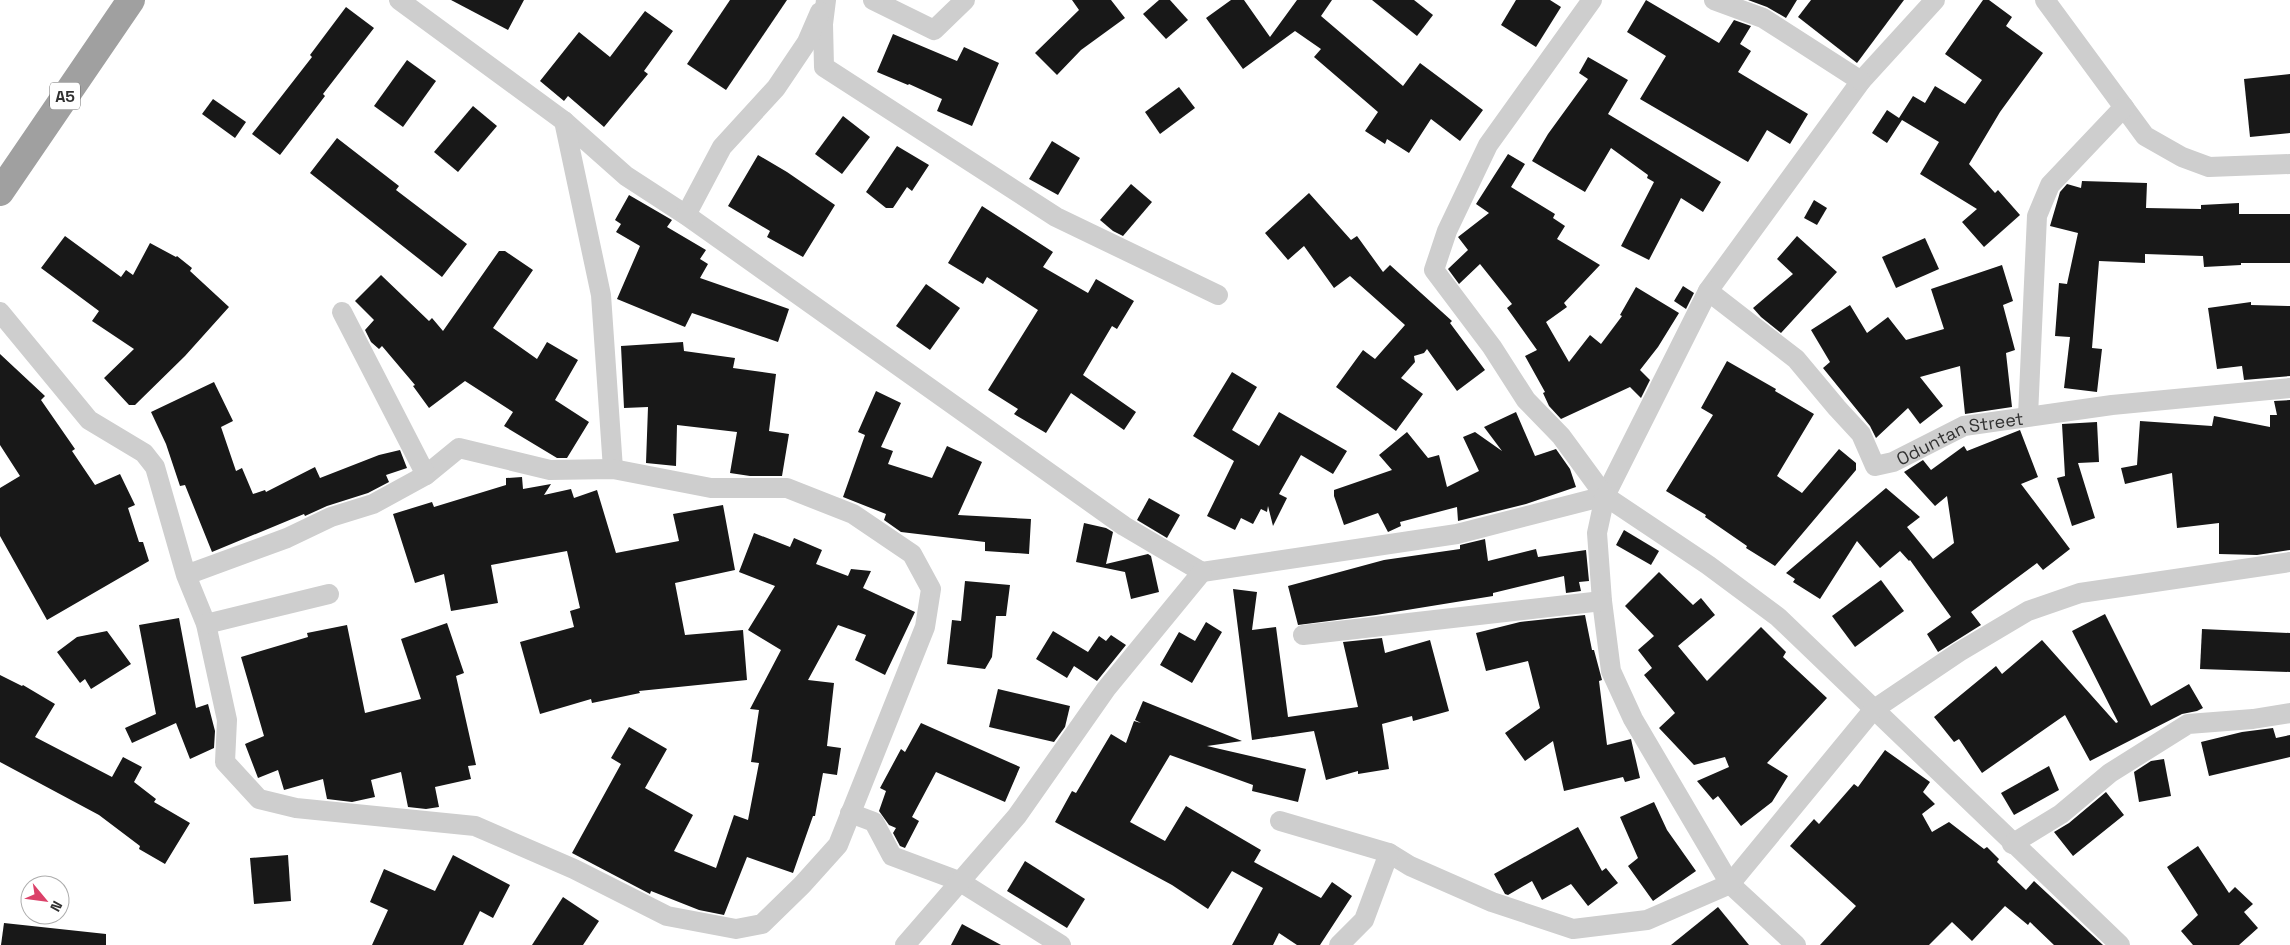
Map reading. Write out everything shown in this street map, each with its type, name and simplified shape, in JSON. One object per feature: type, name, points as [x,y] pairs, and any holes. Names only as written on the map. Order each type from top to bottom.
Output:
[{"type":"highway","name":"A5","points":[[0,192],[131,0]]},
{"type":"street","points":[[399,0],[564,121],[626,176],[686,215],[1124,526],[1202,572],[1457,534],[1605,496]]},
{"type":"street","points":[[873,0],[934,30],[965,0]]},
{"type":"street","points":[[1592,0],[1488,145],[1447,231],[1434,270],[1492,347],[1526,400],[1561,436],[1605,496],[1708,564],[1778,617],[2012,844],[2120,945]]},
{"type":"street","points":[[1714,0],[1763,18],[1861,81]]},
{"type":"street","points":[[1796,945],[1730,884],[1633,719],[1611,671],[1602,601],[1597,533],[1605,496],[1708,291],[1861,81],[1935,0]]},
{"type":"street","points":[[2045,0],[2145,136],[2182,158],[2209,167],[2290,164]]},
{"type":"street","points":[[686,215],[722,147],[776,88],[807,42],[825,2]]},
{"type":"street","points":[[825,2],[824,67],[1056,217],[1218,295]]},
{"type":"street","points":[[2028,416],[2037,216],[2050,184],[2124,107]]},
{"type":"street","points":[[564,121],[601,295],[613,469]]},
{"type":"street","name":"Oduntan Street","points":[[1708,291],[1796,358],[1836,408],[1861,434],[1875,466],[1893,462],[1964,426],[2112,405],[2290,388]]},
{"type":"street","points":[[0,312],[89,420],[144,453],[155,467],[186,576],[206,624],[227,720],[225,762],[259,799],[296,808],[475,826],[574,869],[667,916],[731,937],[762,924],[802,885],[838,845],[925,627],[932,589],[912,554],[853,514],[787,488],[711,488],[613,469],[550,470],[459,448],[426,475],[373,504],[331,517],[287,538],[186,576]]},
{"type":"street","points":[[342,312],[426,475]]},
{"type":"street","points":[[1280,821],[1389,853],[1410,866],[1579,937],[1647,920],[1730,884],[1873,710],[1959,652],[2028,612],[2080,593],[2290,562]]},
{"type":"street","points":[[904,945],[1017,816],[1106,689],[1202,572]]},
{"type":"street","points":[[206,624],[328,594]]},
{"type":"street","points":[[1303,635],[1602,601]]},
{"type":"street","points":[[2012,844],[2062,814],[2110,772],[2188,724],[2253,719],[2290,713]]},
{"type":"street","points":[[850,814],[874,822],[892,856],[959,881],[1061,945]]},
{"type":"street","points":[[1339,945],[1364,920],[1389,853]]},
{"type":"building","points":[[451,0],[524,0],[508,30]]},
{"type":"building","points":[[730,0],[787,0],[726,90],[687,64]]},
{"type":"building","points":[[1072,0],[1111,0],[1125,18],[1081,50],[1057,75],[1035,53],[1079,10]]},
{"type":"building","points":[[1159,0],[1170,0],[1188,20],[1166,39],[1143,14]]},
{"type":"building","points":[[1231,0],[1244,0],[1270,37],[1297,0],[1332,0],[1321,16],[1403,86],[1420,63],[1483,110],[1460,141],[1431,119],[1409,153],[1387,139],[1385,144],[1365,131],[1378,112],[1314,57],[1321,49],[1295,31],[1243,69],[1206,18]]},
{"type":"building","points":[[1372,0],[1414,0],[1433,15],[1417,36]]},
{"type":"building","points":[[1516,0],[1550,0],[1561,7],[1536,47],[1501,25]]},
{"type":"building","points":[[1646,0],[1719,43],[1734,20],[1751,26],[1740,44],[1751,51],[1738,72],[1808,114],[1790,144],[1767,130],[1748,162],[1640,99],[1666,56],[1627,32]]},
{"type":"building","points":[[1748,0],[1797,0],[1786,18],[1767,7]]},
{"type":"building","points":[[1811,0],[1904,0],[1857,63],[1798,17]]},
{"type":"building","points":[[1983,0],[1989,0],[2012,17],[2006,26],[2043,53],[2000,112],[1969,164],[1995,193],[1998,190],[2020,215],[1984,247],[1962,222],[1977,209],[1920,174],[1939,142],[1902,120],[1887,143],[1872,133],[1887,110],[1899,118],[1913,96],[1925,103],[1935,86],[1965,104],[1982,80],[1945,54]]},
{"type":"building","points":[[346,7],[374,28],[323,94],[325,96],[280,155],[252,134],[312,57],[310,55]]},
{"type":"building","points":[[645,11],[673,31],[644,71],[648,74],[604,127],[568,96],[564,101],[540,81],[579,32],[610,57]]},
{"type":"building","points":[[893,34],[957,61],[964,47],[999,63],[972,126],[937,111],[942,99],[877,72]]},
{"type":"building","points":[[1588,57],[1628,80],[1608,114],[1721,182],[1703,212],[1681,198],[1649,260],[1621,246],[1654,182],[1647,178],[1648,175],[1611,148],[1585,192],[1532,161],[1548,134],[1588,79],[1579,73]]},
{"type":"building","points":[[407,60],[436,81],[403,127],[374,106]]},
{"type":"building","points":[[2290,74],[2290,133],[2250,137],[2244,79]]},
{"type":"building","points":[[1179,87],[1195,108],[1160,134],[1145,112]]},
{"type":"building","points":[[213,99],[246,122],[235,138],[202,114]]},
{"type":"building","points":[[473,106],[497,126],[458,172],[434,152]]},
{"type":"building","points":[[843,116],[870,137],[842,174],[815,154]]},
{"type":"building","points":[[337,138],[399,186],[396,190],[467,244],[442,277],[310,173]]},
{"type":"building","points":[[1052,141],[1080,158],[1058,195],[1029,179]]},
{"type":"building","points":[[897,146],[929,165],[912,191],[907,187],[893,208],[886,208],[866,192]]},
{"type":"building","points":[[1508,154],[1525,164],[1511,187],[1555,214],[1553,218],[1565,226],[1557,239],[1600,265],[1564,303],[1567,307],[1546,322],[1569,362],[1590,335],[1601,344],[1622,316],[1620,315],[1636,287],[1679,313],[1658,347],[1640,370],[1650,380],[1641,398],[1630,387],[1561,419],[1549,406],[1543,393],[1545,392],[1525,356],[1537,350],[1507,308],[1512,304],[1480,264],[1459,284],[1448,269],[1468,250],[1458,237],[1489,213],[1476,204]]},
{"type":"building","points":[[758,155],[787,172],[835,205],[803,257],[767,237],[770,231],[728,206]]},
{"type":"building","points":[[2082,181],[2147,183],[2146,208],[2201,209],[2201,205],[2239,203],[2239,214],[2290,214],[2290,263],[2241,263],[2241,265],[2204,267],[2203,256],[2145,254],[2145,263],[2099,261],[2092,348],[2102,349],[2097,392],[2064,388],[2070,337],[2055,336],[2059,283],[2067,284],[2078,233],[2050,226],[2060,192],[2067,184],[2081,188]]},
{"type":"building","points":[[1131,184],[1152,202],[1123,236],[1113,231],[1100,220]]},
{"type":"building","points":[[1309,193],[1351,240],[1357,236],[1383,272],[1390,265],[1452,321],[1450,323],[1485,370],[1457,391],[1427,349],[1424,353],[1414,356],[1415,362],[1401,378],[1423,394],[1396,431],[1336,387],[1363,350],[1375,359],[1405,325],[1350,276],[1334,288],[1304,246],[1288,260],[1265,233]]},
{"type":"building","points":[[629,195],[672,220],[667,227],[706,250],[700,259],[708,264],[700,278],[789,309],[778,342],[692,313],[685,327],[617,299],[640,246],[616,232],[621,224],[615,220]]},
{"type":"building","points":[[1814,200],[1827,208],[1817,225],[1804,218]]},
{"type":"building","points":[[982,206],[1053,252],[1043,267],[1088,293],[1096,279],[1134,301],[1117,329],[1112,326],[1083,375],[1136,412],[1124,430],[1071,393],[1046,433],[1014,414],[1018,409],[988,390],[1038,310],[987,277],[983,284],[948,263]]},
{"type":"building","points":[[65,236],[121,277],[126,270],[133,275],[150,243],[177,256],[192,268],[190,271],[229,307],[185,356],[135,405],[129,405],[104,378],[134,349],[92,321],[99,311],[41,268]]},
{"type":"building","points":[[1797,236],[1837,272],[1781,333],[1753,308],[1793,274],[1777,259]]},
{"type":"building","points":[[1925,238],[1939,269],[1896,288],[1882,257]]},
{"type":"building","points":[[499,251],[505,251],[533,270],[493,328],[537,359],[547,342],[578,360],[555,400],[589,422],[567,458],[557,458],[504,426],[513,412],[465,381],[429,408],[413,386],[415,385],[382,346],[379,349],[371,342],[365,330],[374,320],[355,301],[381,275],[429,321],[432,318],[443,331]]},
{"type":"building","points":[[2002,265],[2013,301],[2003,305],[2015,350],[2006,353],[2012,407],[1965,414],[1960,366],[1920,377],[1943,406],[1920,424],[1908,408],[1876,438],[1870,426],[1823,368],[1830,362],[1811,330],[1850,305],[1867,333],[1888,317],[1906,340],[1944,329],[1931,289]]},
{"type":"building","points":[[926,284],[960,308],[930,350],[896,326]]},
{"type":"building","points":[[1683,286],[1694,293],[1686,309],[1674,301]]},
{"type":"building","points":[[2251,302],[2251,305],[2290,306],[2290,376],[2244,380],[2242,366],[2217,369],[2208,308]]},
{"type":"building","points":[[683,342],[684,351],[735,358],[733,368],[776,374],[769,431],[789,434],[782,476],[750,476],[730,473],[737,432],[677,425],[676,466],[646,463],[648,407],[624,408],[621,346]]},
{"type":"building","points":[[0,354],[45,396],[41,400],[75,449],[72,451],[95,485],[120,474],[135,505],[128,508],[139,542],[143,542],[149,561],[47,620],[0,536],[0,488],[20,476],[0,445]]},
{"type":"building","points":[[1727,361],[1776,389],[1775,391],[1814,414],[1777,476],[1802,493],[1839,449],[1856,463],[1856,470],[1775,566],[1746,548],[1747,546],[1705,517],[1706,515],[1666,491],[1713,415],[1701,408]]},
{"type":"building","points":[[1232,372],[1257,387],[1232,430],[1259,446],[1279,412],[1347,451],[1333,474],[1301,455],[1279,494],[1287,498],[1273,526],[1268,506],[1267,512],[1261,509],[1253,524],[1241,518],[1235,530],[1207,516],[1234,461],[1193,436]]},
{"type":"building","points":[[214,382],[233,421],[221,427],[236,471],[242,468],[253,494],[265,490],[266,492],[315,467],[320,478],[379,455],[400,450],[407,468],[386,475],[389,482],[368,493],[327,506],[305,516],[304,514],[212,552],[185,485],[180,486],[166,444],[151,412]]},
{"type":"building","points":[[876,391],[901,403],[881,447],[893,451],[888,464],[932,478],[947,446],[982,462],[958,515],[1031,519],[1029,554],[985,551],[985,542],[901,532],[884,520],[886,514],[843,497],[865,435],[858,432]]},
{"type":"building","points":[[2290,400],[2290,550],[2257,555],[2219,554],[2219,523],[2177,528],[2172,473],[2125,484],[2121,468],[2137,465],[2140,421],[2212,426],[2214,416],[2270,427],[2270,415],[2277,415],[2274,401]]},
{"type":"building","points":[[1516,412],[1535,456],[1556,449],[1570,469],[1576,487],[1526,504],[1458,521],[1457,507],[1400,522],[1401,526],[1388,532],[1378,513],[1344,525],[1334,496],[1334,490],[1392,470],[1379,455],[1407,432],[1428,458],[1439,455],[1447,487],[1479,471],[1463,437],[1475,432],[1502,451],[1484,427]]},
{"type":"building","points":[[2097,422],[2099,462],[2078,463],[2095,518],[2072,526],[2057,478],[2065,476],[2062,424]]},
{"type":"building","points":[[2020,430],[2038,477],[2021,484],[2070,549],[2043,570],[2037,563],[1971,612],[1981,625],[1938,652],[1927,634],[1951,617],[1910,560],[1900,551],[1880,568],[1857,541],[1820,599],[1793,582],[1795,579],[1786,573],[1886,488],[1920,517],[1907,527],[1933,559],[1954,543],[1947,496],[1935,506],[1904,472],[1923,460],[1931,470],[1964,446],[1967,451]]},
{"type":"building","points":[[522,477],[523,489],[551,484],[544,495],[571,489],[574,498],[597,490],[616,553],[679,541],[673,514],[723,505],[735,570],[675,583],[685,635],[743,630],[747,680],[639,691],[640,693],[592,703],[591,699],[540,714],[520,642],[574,627],[570,611],[580,608],[567,551],[491,565],[498,603],[451,611],[444,574],[415,583],[393,514],[432,502],[434,507],[506,485],[506,478]]},
{"type":"building","points":[[1149,498],[1180,515],[1167,538],[1137,520]]},
{"type":"building","points":[[1084,523],[1106,528],[1113,532],[1106,564],[1148,554],[1151,556],[1159,592],[1131,599],[1125,572],[1076,562]]},
{"type":"building","points":[[1624,530],[1659,551],[1651,565],[1616,545]]},
{"type":"building","points":[[754,533],[790,547],[794,538],[822,550],[816,564],[848,576],[851,569],[871,571],[863,588],[915,612],[885,675],[855,660],[866,635],[838,625],[808,680],[834,683],[827,746],[841,748],[837,775],[823,773],[815,816],[813,816],[793,873],[747,857],[724,915],[699,910],[651,891],[650,894],[572,853],[621,764],[611,758],[629,727],[667,749],[645,788],[693,815],[674,851],[716,868],[734,815],[748,820],[759,763],[751,762],[759,710],[750,709],[781,650],[748,630],[775,586],[739,572]]},
{"type":"building","points":[[1485,539],[1488,561],[1536,549],[1538,557],[1586,550],[1589,581],[1579,582],[1581,591],[1566,593],[1564,576],[1493,593],[1493,596],[1376,615],[1298,625],[1288,586],[1384,560],[1460,549],[1460,545]]},
{"type":"building","points":[[1659,572],[1693,605],[1701,598],[1715,615],[1678,646],[1707,681],[1761,627],[1786,652],[1783,657],[1827,698],[1767,763],[1788,776],[1772,802],[1741,826],[1718,796],[1713,800],[1697,781],[1729,767],[1725,757],[1694,765],[1659,728],[1675,713],[1644,675],[1652,668],[1638,650],[1654,636],[1625,606]]},
{"type":"building","points":[[1881,580],[1904,611],[1855,647],[1832,616]]},
{"type":"building","points":[[965,581],[1010,585],[1006,616],[996,616],[992,657],[985,669],[947,664],[952,620],[961,621]]},
{"type":"building","points":[[1233,589],[1257,592],[1252,630],[1276,627],[1288,717],[1358,707],[1343,642],[1382,638],[1385,653],[1430,640],[1449,711],[1413,721],[1412,716],[1382,724],[1389,769],[1358,774],[1358,771],[1326,780],[1314,731],[1252,740]]},
{"type":"building","points":[[2105,614],[2151,706],[2189,684],[2203,708],[2182,714],[2090,761],[2065,715],[1982,773],[1959,739],[1954,742],[1934,717],[1996,666],[2002,674],[2042,640],[2116,723],[2118,722],[2072,631]]},
{"type":"building","points":[[1585,615],[1592,650],[1594,650],[1602,680],[1599,681],[1607,745],[1631,739],[1640,778],[1625,782],[1623,777],[1564,791],[1553,741],[1525,761],[1505,733],[1540,708],[1528,661],[1486,671],[1476,633],[1520,622]]},
{"type":"building","points":[[179,618],[196,708],[208,704],[215,731],[214,748],[190,759],[176,723],[132,743],[125,728],[156,714],[139,625]]},
{"type":"building","points":[[1206,622],[1222,632],[1192,683],[1160,665],[1179,632],[1195,641]]},
{"type":"building","points":[[447,623],[464,673],[456,676],[476,765],[468,766],[471,779],[435,787],[439,807],[426,809],[408,807],[401,772],[371,780],[375,797],[352,802],[327,799],[323,779],[284,790],[278,770],[258,778],[245,744],[264,736],[241,657],[308,637],[307,633],[347,625],[365,713],[421,699],[401,639]]},
{"type":"building","points":[[2202,629],[2290,633],[2290,672],[2200,669]]},
{"type":"building","points":[[107,631],[131,664],[91,689],[85,679],[80,683],[57,652],[77,637]]},
{"type":"building","points":[[1053,631],[1088,652],[1099,636],[1106,641],[1111,635],[1126,645],[1097,681],[1074,666],[1067,678],[1036,659]]},
{"type":"building","points":[[0,675],[23,685],[55,704],[35,737],[112,777],[123,757],[142,767],[134,782],[156,799],[154,802],[190,823],[165,864],[139,849],[140,846],[99,815],[0,762]]},
{"type":"building","points":[[998,689],[1070,706],[1065,727],[1054,742],[989,727]]},
{"type":"building","points":[[1143,701],[1242,741],[1207,746],[1306,769],[1298,802],[1252,791],[1253,785],[1170,755],[1130,822],[1165,841],[1186,806],[1261,850],[1254,862],[1321,898],[1332,882],[1352,896],[1320,945],[1297,945],[1279,933],[1273,945],[1232,945],[1263,888],[1232,871],[1208,909],[1172,885],[1055,822],[1072,791],[1076,793],[1111,734],[1126,743],[1134,721],[1141,723],[1135,720]]},
{"type":"building","points":[[921,723],[1020,767],[1005,802],[936,772],[912,817],[919,821],[905,848],[900,846],[893,833],[896,828],[889,825],[879,811],[886,791],[880,788],[901,749],[905,752]]},
{"type":"building","points":[[2273,728],[2276,738],[2290,735],[2290,757],[2209,776],[2201,742],[2242,732]]},
{"type":"building","points":[[1885,750],[1930,782],[1923,792],[1935,804],[1922,814],[1932,832],[1949,822],[1984,849],[1987,847],[1999,859],[1997,862],[2026,890],[2034,881],[2103,945],[2054,945],[2030,922],[2028,925],[2005,906],[1972,941],[1952,922],[1929,945],[1820,945],[1856,906],[1790,846],[1814,819],[1819,824],[1854,784],[1858,787]]},
{"type":"building","points":[[2164,759],[2171,796],[2139,802],[2134,772],[2151,761]]},
{"type":"building","points":[[2049,766],[2059,790],[2014,815],[2001,793]]},
{"type":"building","points":[[2106,792],[2124,815],[2073,856],[2054,832],[2069,823]]},
{"type":"building","points":[[1654,802],[1667,830],[1696,871],[1653,901],[1628,866],[1638,858],[1620,817]]},
{"type":"building","points":[[1578,827],[1602,871],[1606,868],[1618,883],[1588,906],[1571,884],[1542,900],[1532,881],[1508,895],[1505,894],[1494,874]]},
{"type":"building","points":[[2198,846],[2229,893],[2235,887],[2253,904],[2244,912],[2258,928],[2239,945],[2193,945],[2181,931],[2198,915],[2167,867]]},
{"type":"building","points":[[288,855],[291,901],[254,904],[250,858]]},
{"type":"building","points":[[453,855],[510,885],[493,918],[480,911],[463,945],[372,945],[388,910],[370,902],[384,869],[435,891]]},
{"type":"building","points":[[1025,861],[1085,899],[1067,928],[1007,891]]},
{"type":"building","points":[[563,897],[599,921],[583,945],[532,945]]},
{"type":"building","points":[[1718,907],[1749,945],[1671,945]]},
{"type":"building","points":[[4,923],[106,934],[106,945],[1,945]]},
{"type":"building","points":[[962,924],[1001,945],[951,945]]}]
